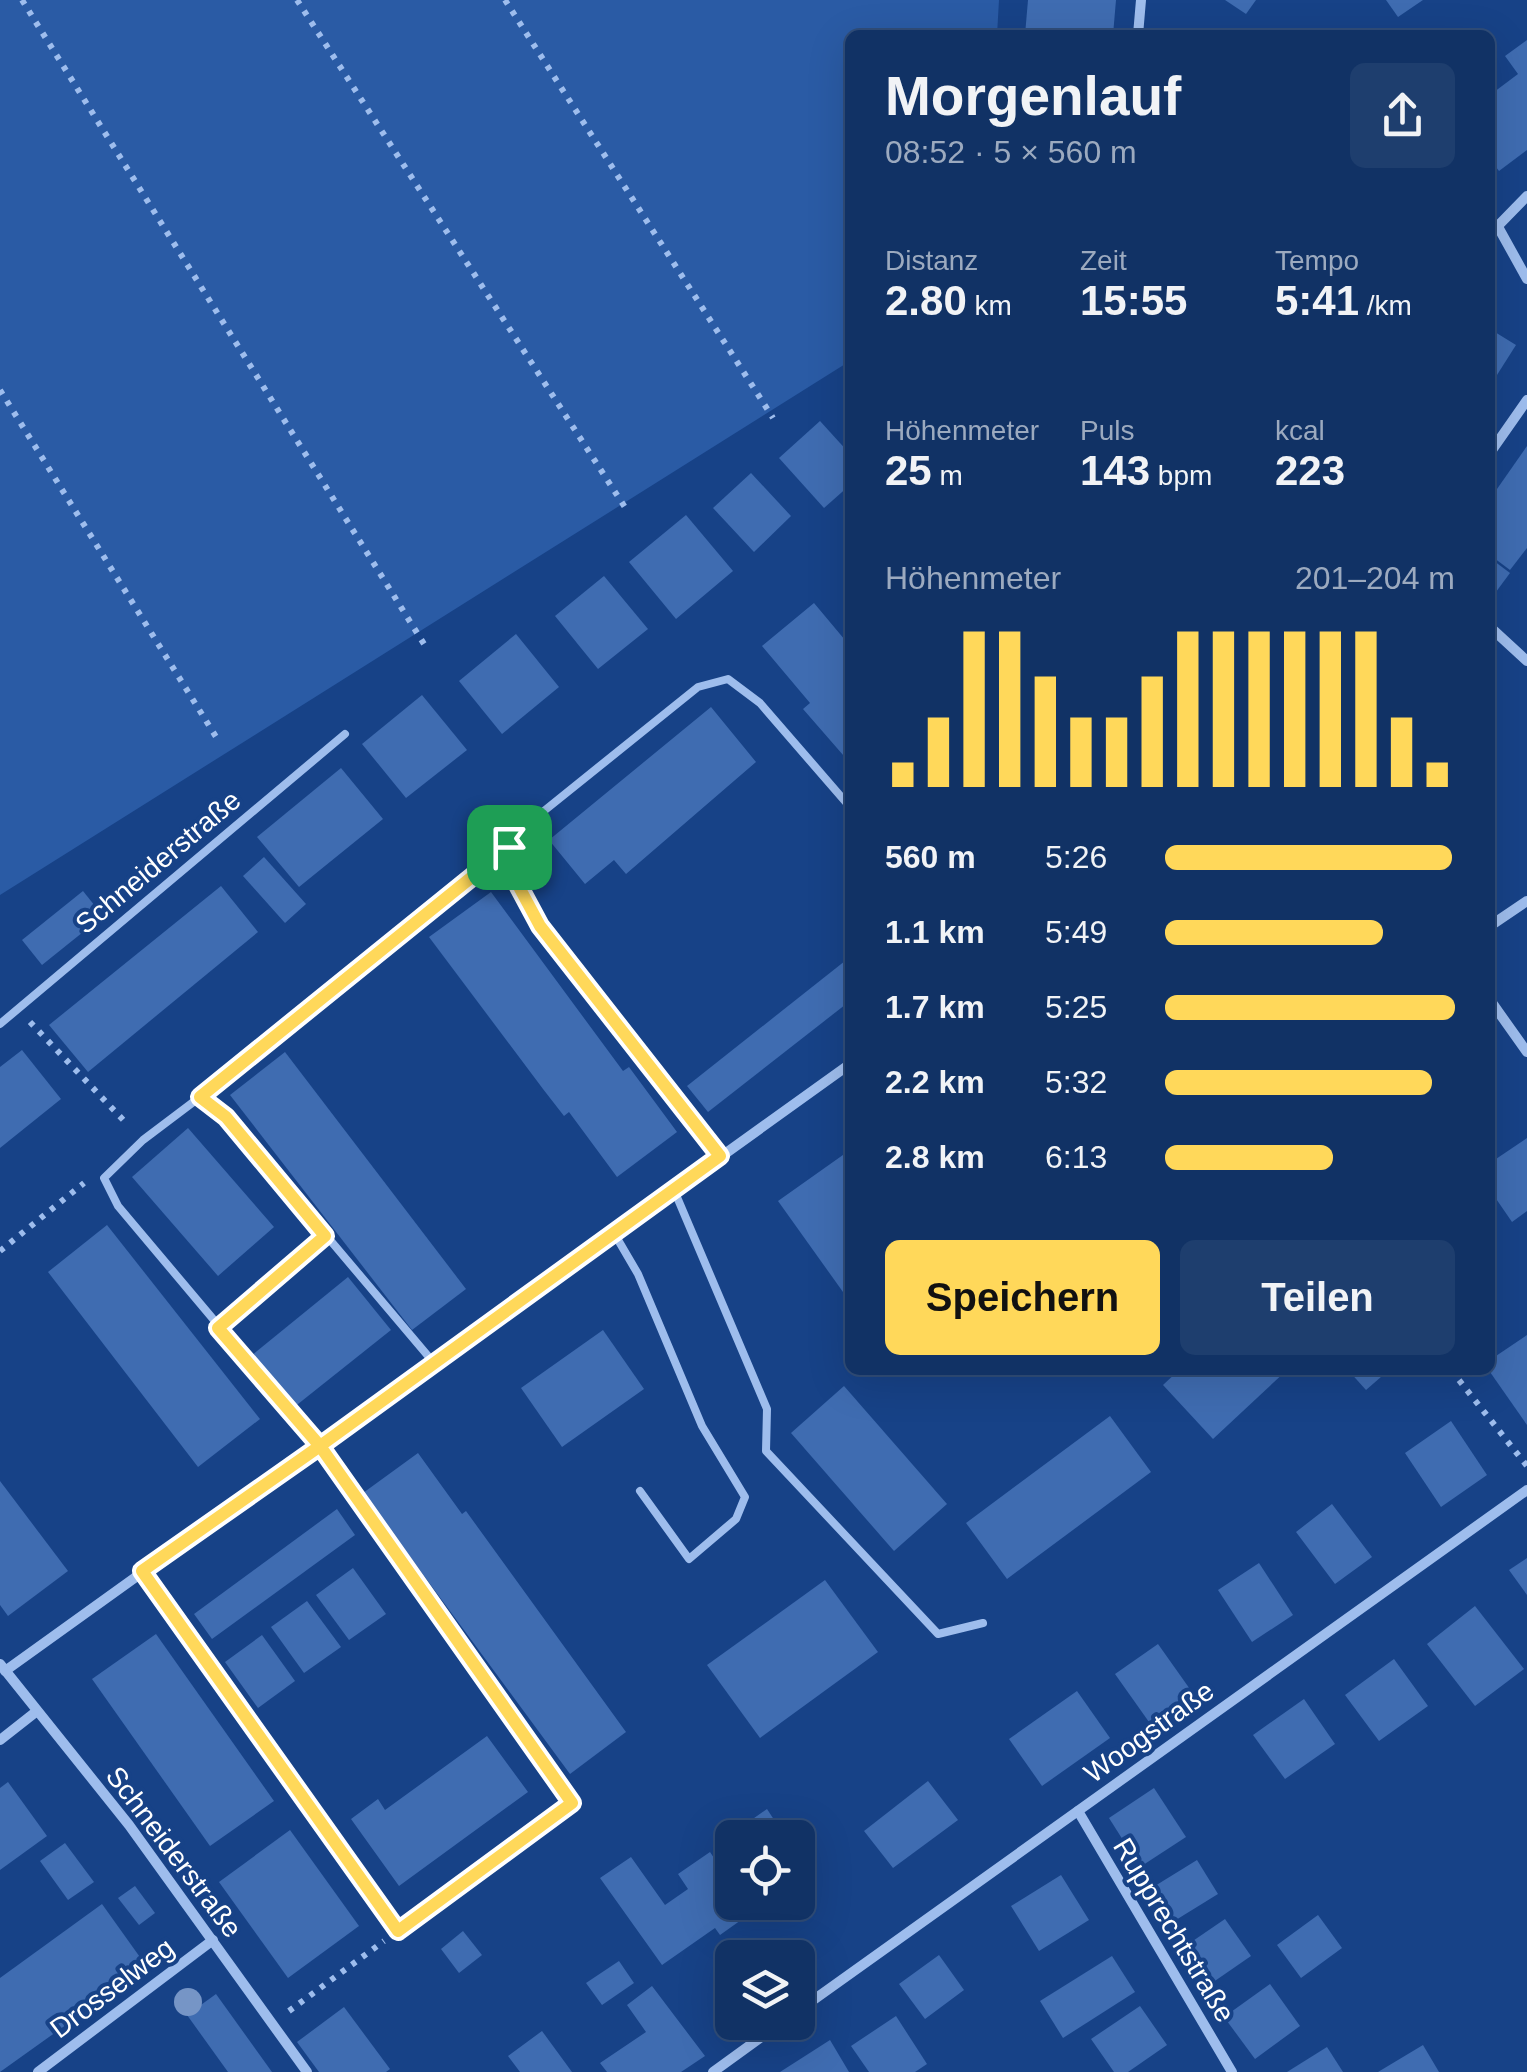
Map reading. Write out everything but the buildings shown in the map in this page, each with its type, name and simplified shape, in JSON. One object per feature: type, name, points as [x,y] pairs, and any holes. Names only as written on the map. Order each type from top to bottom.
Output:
[{"type":"street","points":[[1139,30],[1142,0]]},
{"type":"street","points":[[1495,229],[1527,196]]},
{"type":"street","points":[[1495,231],[1527,279]]},
{"type":"street","points":[[1495,446],[1527,400]]},
{"type":"street","points":[[1495,631],[1527,660]]},
{"type":"street","points":[[1495,923],[1527,901]]},
{"type":"street","points":[[1495,1007],[1527,1052]]},
{"type":"street","points":[[3,1667],[320,1446],[845,1068]]},
{"type":"street","name":"Woogstraße","points":[[815,1999],[1527,1490]]},
{"type":"street","name":"Schneiderstraße","points":[[3,1667],[213,1940],[307,2072]]},
{"type":"street","points":[[0,1740],[37,1712]]},
{"type":"street","name":"Rupprechtstraße","points":[[1078,1811],[1232,2072]]},
{"type":"street","name":"Drosselweg","points":[[38,2072],[213,1940]]},
{"type":"street","points":[[712,2072],[757,2040]]},
{"type":"lane","points":[[720,1156],[540,926],[511,872],[509,847],[530,823],[698,687],[712,680],[728,679],[752,696],[845,801]]},
{"type":"lane","name":"Schneiderstraße","points":[[0,1024],[345,734]]},
{"type":"lane","points":[[142,1571],[398,1931],[572,1803],[320,1446],[118,1206],[104,1178],[143,1140],[200,1097],[226,1117],[434,1362]]},
{"type":"lane","points":[[674,1190],[767,1409],[766,1451],[938,1634],[984,1622]]},
{"type":"lane","points":[[614,1233],[638,1274],[702,1426],[745,1497],[736,1519],[690,1559],[640,1491]]},
{"type":"lane","points":[[218,1328],[325,1236]]},
{"type":"path","points":[[22,0],[424,644]]},
{"type":"path","points":[[297,0],[628,512]]},
{"type":"path","points":[[505,0],[773,418]]},
{"type":"path","points":[[0,390],[218,740]]},
{"type":"path","points":[[200,1097],[509,847]]},
{"type":"path","points":[[18,1009],[143,1140]]},
{"type":"path","points":[[0,1251],[82,1183],[104,1178]]},
{"type":"path","points":[[1454,1375],[1527,1466]]},
{"type":"path","points":[[272,2023],[398,1931]]},
{"type":"shaded area","points":[[0,0],[999,0],[997,30],[845,30],[845,364],[0,895]]},
{"type":"route","points":[[509,847],[200,1097],[226,1117],[325,1236],[218,1328],[320,1446],[142,1571],[398,1931],[572,1803],[320,1446],[720,1156],[540,926],[511,872],[509,847]]}]
